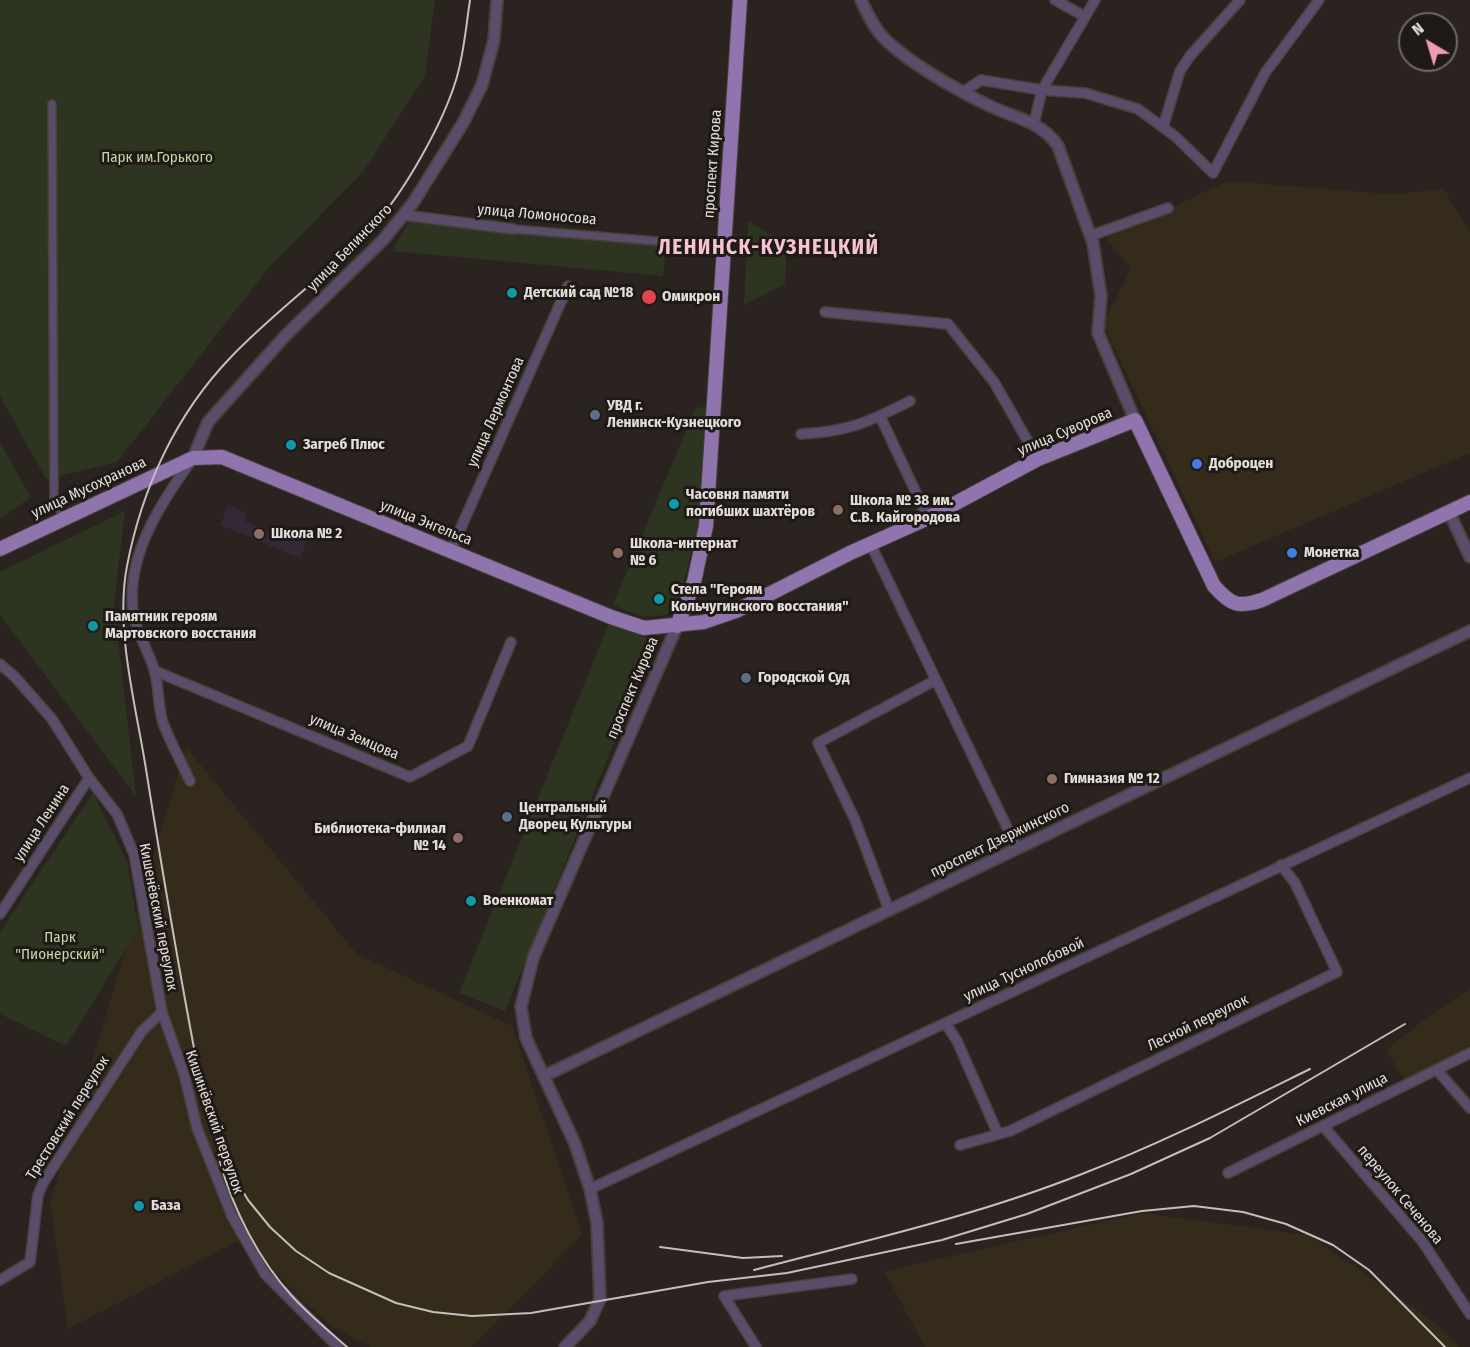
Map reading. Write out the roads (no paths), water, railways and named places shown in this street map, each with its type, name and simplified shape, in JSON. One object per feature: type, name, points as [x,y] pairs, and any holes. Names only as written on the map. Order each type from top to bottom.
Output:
[{"type":"main road","name":"проспект Кирова","points":[[677,626],[694,582],[706,526],[740,0]]},
{"type":"main road","name":"улица Суворова","points":[[644,628],[704,622],[736,611],[870,543],[928,518],[1038,459],[1135,420],[1214,586],[1227,601],[1245,605],[1262,600],[1470,502]]},
{"type":"main road","name":"улица Энгельса","points":[[193,458],[222,457],[240,463],[644,628]]},
{"type":"main road","name":"улица Мусохранова","points":[[0,549],[193,458]]},
{"type":"street","name":"улица Белинского","points":[[193,458],[208,422],[286,335],[384,240],[403,215],[463,123],[483,85],[494,40],[497,0]]},
{"type":"street","points":[[861,0],[871,21],[882,36],[897,49],[963,92],[1044,129],[1058,146],[1090,236],[1099,273],[1101,296],[1098,333],[1135,420]]},
{"type":"street","points":[[1055,0],[1084,16]]},
{"type":"street","points":[[1034,123],[1042,90],[1095,0]]},
{"type":"street","points":[[1163,127],[1180,71],[1190,56],[1240,0]]},
{"type":"street","points":[[963,92],[981,80],[1042,90],[1085,93],[1138,108],[1163,127],[1213,173],[1265,73],[1319,0]]},
{"type":"street","points":[[52,104],[54,498],[64,518]]},
{"type":"street","points":[[1090,236],[1168,208]]},
{"type":"street","name":"улица Ломоносова","points":[[403,215],[513,229],[668,242]]},
{"type":"street","name":"улица Лермонтова","points":[[450,550],[568,285]]},
{"type":"street","points":[[825,312],[948,324],[994,382],[1038,459]]},
{"type":"street","points":[[801,434],[837,432],[880,416],[910,401]]},
{"type":"street","points":[[880,416],[928,518]]},
{"type":"street","points":[[190,782],[163,721],[155,671],[142,644],[133,613],[133,576],[147,532],[168,493],[193,458]]},
{"type":"street","points":[[1449,512],[1470,557]]},
{"type":"street","points":[[870,543],[934,681],[1017,848]]},
{"type":"street","name":"проспект Кирова","points":[[565,1347],[590,1321],[600,1299],[597,1223],[591,1189],[572,1136],[526,1038],[521,1007],[533,958],[677,626]]},
{"type":"street","name":"проспект Дзержинского","points":[[544,1076],[1470,630]]},
{"type":"street","name":"улица Земцова","points":[[155,671],[410,777],[468,746],[511,642]]},
{"type":"street","name":"Кишенёвский переулок","points":[[0,664],[15,677],[52,719],[89,778],[117,814],[134,854],[162,1012],[142,1031]]},
{"type":"street","points":[[889,910],[855,820],[818,743],[934,681]]},
{"type":"street","name":"улица Ленина","points":[[0,914],[89,778]]},
{"type":"street","name":"улица Туснолобовой","points":[[591,1189],[1470,778]]},
{"type":"street","name":"Лесной переулок","points":[[960,1145],[1010,1131],[1337,972],[1294,883],[1281,865]]},
{"type":"street","name":"Кишинёвский переулок","points":[[162,1012],[184,1074],[197,1128],[232,1216],[265,1274],[338,1347]]},
{"type":"street","points":[[946,1024],[957,1041],[998,1134]]},
{"type":"street","name":"Трестовский переулок","points":[[0,1280],[30,1262],[38,1195],[43,1183],[142,1031]]},
{"type":"street","name":"Киевская улица","points":[[1228,1173],[1470,1053]]},
{"type":"street","points":[[1437,1070],[1470,1108]]},
{"type":"street","name":"переулок Сеченова","points":[[1324,1127],[1422,1241],[1470,1314]]},
{"type":"street","points":[[756,1347],[724,1296],[852,1279]]},
{"type":"railway","points":[[470,0],[456,80],[442,116],[409,177],[373,226],[339,260],[266,323],[211,379],[178,428],[164,454],[142,508],[127,566],[123,614],[128,665],[208,1120],[225,1161],[248,1200],[270,1227],[296,1251],[329,1273],[396,1303],[433,1312],[472,1316],[531,1313],[708,1282],[787,1273],[942,1240],[1027,1214],[1131,1174],[1210,1138],[1405,1024]]},
{"type":"railway","points":[[754,1270],[919,1227],[1042,1189],[1169,1137],[1310,1069]]},
{"type":"railway","points":[[220,1162],[232,1198],[258,1250],[298,1303],[347,1347]]},
{"type":"railway","points":[[956,1244],[1142,1211],[1194,1206],[1243,1212],[1286,1224],[1333,1245],[1369,1270],[1445,1347]]},
{"type":"railway","points":[[660,1247],[743,1258],[782,1256]]},
{"type":"place","name":"Детский сад №18","points":[[512,293]]},
{"type":"place","name":"Омикрон","points":[[649,297]]},
{"type":"place","name":"УВД г. Ленинск-Кузнецкого","points":[[595,415]]},
{"type":"place","name":"Загреб Плюс","points":[[291,445]]},
{"type":"place","name":"Доброцен","points":[[1197,464]]},
{"type":"place","name":"Часовня памяти погибших шахтёров","points":[[674,504]]},
{"type":"place","name":"Школа № 38 им. С.В. Кайгородова","points":[[838,510]]},
{"type":"place","name":"Школа № 2","points":[[259,534]]},
{"type":"place","name":"Школа-интернат № 6","points":[[618,553]]},
{"type":"place","name":"Монетка","points":[[1292,553]]},
{"type":"place","name":"Стела \"Героям Кольчугинского восстания\"","points":[[659,599]]},
{"type":"place","name":"Памятник героям Мартовского восстания","points":[[93,626]]},
{"type":"place","name":"Городской Суд","points":[[746,678]]},
{"type":"place","name":"Гимназия № 12","points":[[1052,779]]},
{"type":"place","name":"Центральный Дворец Культуры","points":[[507,817]]},
{"type":"place","name":"Библиотека-филиал № 14","points":[[458,838]]},
{"type":"place","name":"Военкомат","points":[[471,901]]},
{"type":"place","name":"База","points":[[139,1206]]},
{"type":"district","name":"ЛЕНИНСК-КУЗНЕЦКИЙ","points":[[769,248]]},
{"type":"park label","name":"Парк им.Горького","points":[[157,158]]},
{"type":"park label","name":"Парк \"Пионерский\"","points":[[60,946]]}]
